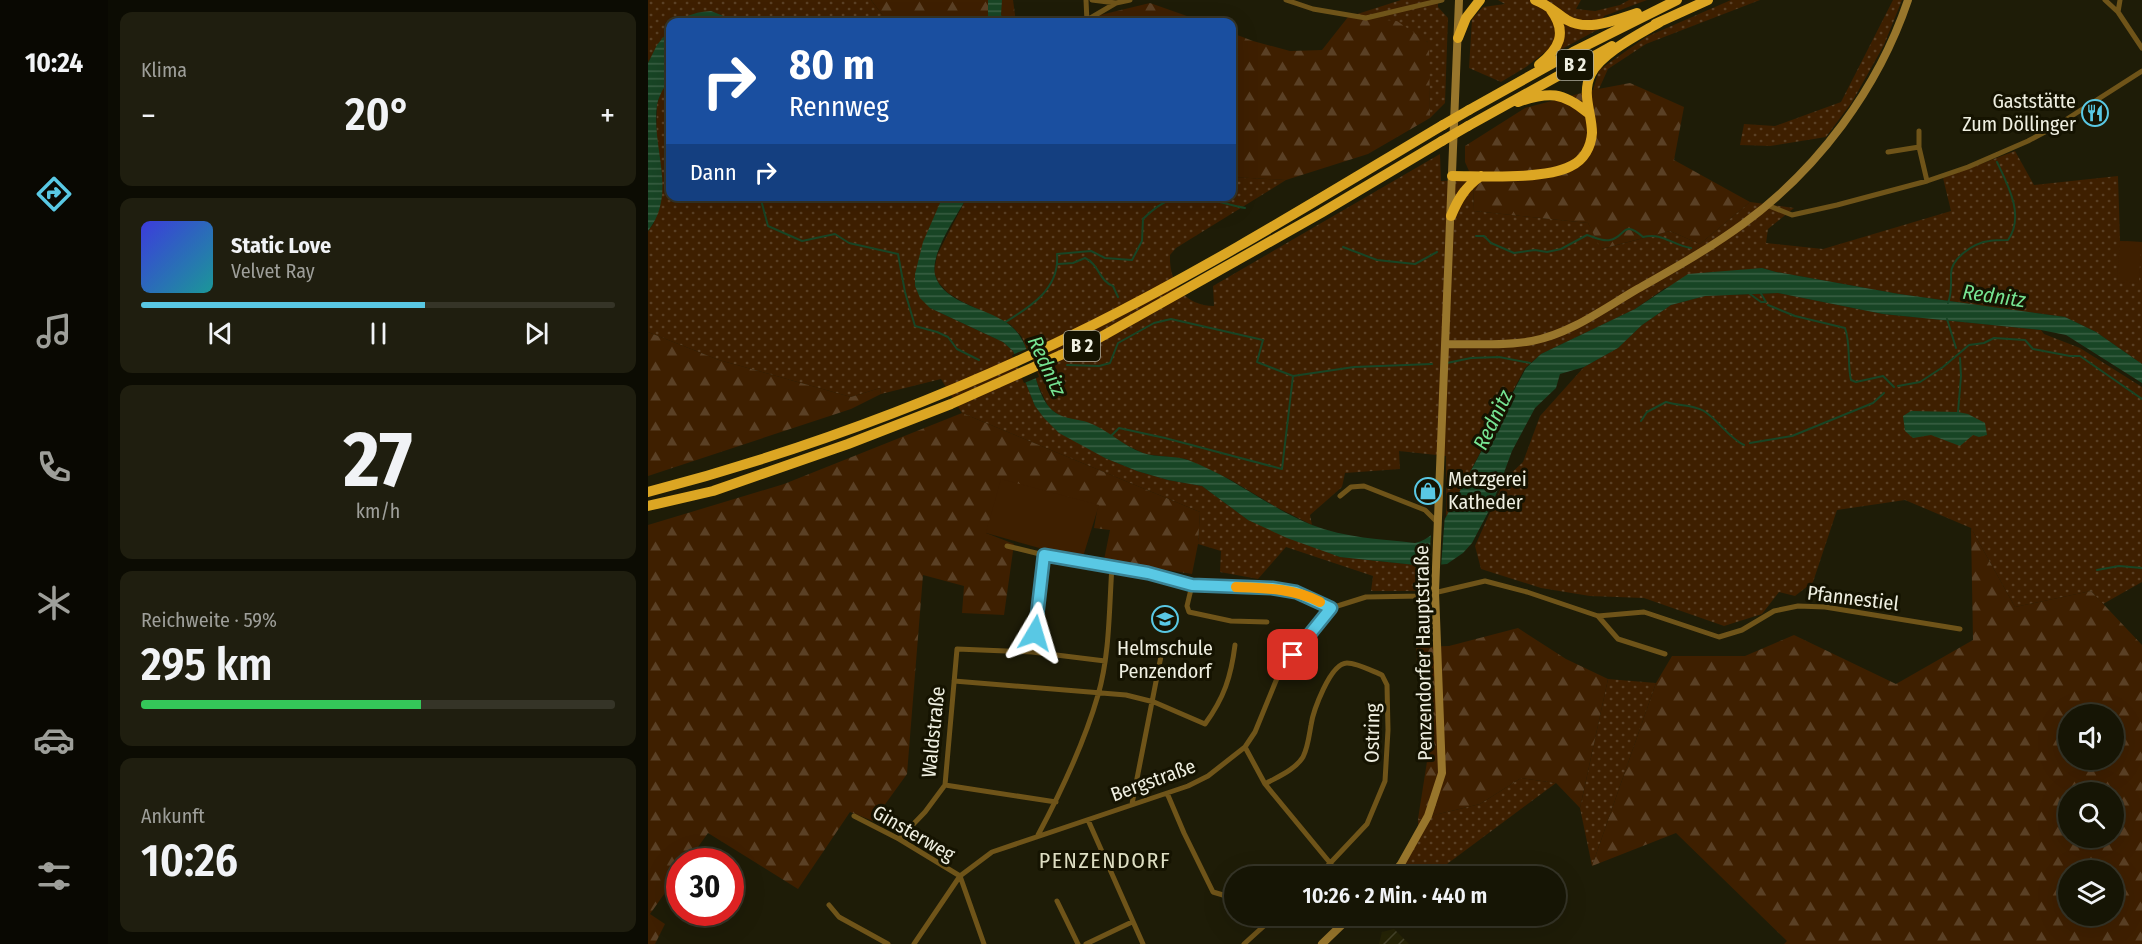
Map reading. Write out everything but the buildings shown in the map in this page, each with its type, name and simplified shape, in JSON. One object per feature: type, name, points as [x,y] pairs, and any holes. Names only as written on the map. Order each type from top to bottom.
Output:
[{"type":"highway","points":[[1458,38],[1466,18],[1480,0]]},
{"type":"highway","points":[[1534,0],[1581,26],[1593,26],[1676,0]]},
{"type":"highway","name":"B 2","points":[[648,506],[686,498],[761,475],[951,404],[1099,339],[1468,110],[1676,0]]},
{"type":"highway","name":"B 2","points":[[648,492],[711,475],[842,432],[945,394],[1092,326],[1205,273],[1590,57],[1708,0]]},
{"type":"highway","points":[[1518,82],[1549,57],[1557,47],[1560,37],[1558,23],[1547,6]]},
{"type":"highway","points":[[1452,176],[1538,174],[1559,171],[1572,166],[1587,152],[1590,144],[1591,124],[1586,93],[1591,74],[1604,58],[1660,22]]},
{"type":"highway","points":[[1492,111],[1552,93],[1574,101],[1588,113]]},
{"type":"highway","points":[[1450,216],[1466,187],[1481,176]]},
{"type":"highway","points":[[648,514],[686,498]]},
{"type":"main road","name":"Penzendorfer Hauptstraße","points":[[1399,866],[1428,816],[1442,773],[1434,592],[1442,454],[1459,0]]},
{"type":"main road","points":[[1446,344],[1512,344],[1533,341],[1569,328],[1652,281],[1742,225],[1813,162],[1849,116],[1877,71],[1901,21],[1908,0]]},
{"type":"main road","points":[[1322,944],[1341,926]]},
{"type":"street","points":[[1086,0],[1087,18]]},
{"type":"street","points":[[1092,0],[1116,3],[1130,0]]},
{"type":"street","points":[[1286,0],[1313,9],[1366,18],[1442,0]]},
{"type":"street","points":[[2105,0],[2118,12],[2142,48]]},
{"type":"street","points":[[2118,12],[2120,0]]},
{"type":"street","points":[[1092,18],[1116,3]]},
{"type":"street","points":[[1767,205],[1792,215],[1927,181],[1968,167],[2028,141],[2063,122],[2142,71]]},
{"type":"street","points":[[1919,131],[1919,147],[1927,181]]},
{"type":"street","points":[[1888,152],[1919,147]]},
{"type":"street","points":[[1340,496],[1351,488],[1364,486],[1425,510],[1437,525]]},
{"type":"street","points":[[1007,546],[1044,555],[1112,566],[1192,585],[1272,588],[1296,592],[1331,608],[1366,597],[1421,596],[1434,592]]},
{"type":"street","points":[[1044,555],[1032,652],[1105,661]]},
{"type":"street","points":[[1038,835],[1070,774],[1098,694],[1105,661],[1112,566]]},
{"type":"street","name":"Pfannestiel","points":[[1434,592],[1485,581],[1527,592],[1598,616],[1644,612],[1719,636],[1743,630],[1774,611],[1798,606],[1825,607],[1960,629]]},
{"type":"street","points":[[1192,585],[1186,606],[1190,612],[1231,621],[1267,622]]},
{"type":"street","name":"Bergstraße","points":[[914,944],[960,876],[992,852],[1188,786],[1208,776],[1245,747],[1256,732],[1280,670],[1331,608]]},
{"type":"street","points":[[1598,616],[1618,639],[1665,654]]},
{"type":"street","points":[[954,681],[1126,695],[1154,702],[1205,724],[1226,688],[1232,670],[1235,645]]},
{"type":"street","name":"Waldstraße","points":[[899,838],[925,812],[945,785],[957,649],[1032,652]]},
{"type":"street","points":[[1132,804],[1154,702],[1161,656]]},
{"type":"street","name":"Ostring","points":[[1265,784],[1293,768],[1304,755],[1311,724],[1323,690],[1335,669],[1341,664],[1348,663],[1382,675],[1387,685],[1388,730],[1385,781],[1367,824],[1331,864]]},
{"type":"street","points":[[1245,747],[1265,784],[1331,864]]},
{"type":"street","points":[[945,785],[1056,802]]},
{"type":"street","points":[[1167,793],[1213,892],[1223,896]]},
{"type":"street","name":"Ginsterweg","points":[[854,816],[899,838],[960,876]]},
{"type":"street","points":[[1088,819],[1143,944]]},
{"type":"street","points":[[960,876],[984,944]]},
{"type":"street","points":[[1056,901],[1078,944]]},
{"type":"street","points":[[829,905],[839,917],[888,944]]},
{"type":"street","points":[[1086,944],[1132,922]]},
{"type":"street","points":[[1244,944],[1264,926]]},
{"type":"shaded area","points":[[988,0],[1002,0],[1001,15],[1003,18],[988,18]]},
{"type":"shaded area","points":[[711,11],[728,18],[684,18]]},
{"type":"shaded area","points":[[666,34],[666,83],[658,101],[656,121],[662,170],[661,201],[657,216],[648,231],[648,63],[657,45]]},
{"type":"shaded area","points":[[940,201],[965,201],[936,256],[935,275],[940,285],[958,300],[993,315],[1012,327],[1025,345],[1044,400],[1054,412],[1094,425],[1143,453],[1183,458],[1204,467],[1312,525],[1337,533],[1363,537],[1415,543],[1429,537],[1446,517],[1526,368],[1541,354],[1635,309],[1688,274],[1762,268],[1899,294],[2065,317],[2096,332],[2142,364],[2142,383],[2066,335],[2041,330],[1883,314],[1778,293],[1705,296],[1671,305],[1642,325],[1618,348],[1584,367],[1560,374],[1556,388],[1535,408],[1512,451],[1492,505],[1472,543],[1463,553],[1447,564],[1425,566],[1340,557],[1287,538],[1248,520],[1202,486],[1137,471],[1105,458],[1059,433],[1035,406],[1013,351],[1003,342],[930,308],[920,298],[915,286],[915,274],[923,242]]},
{"type":"shaded area","points":[[1911,411],[1968,414],[1985,423],[1987,435],[1979,437],[1973,435],[1960,446],[1931,435],[1913,438],[1905,431],[1903,416]]},
{"type":"shaded area","points":[[1394,929],[1409,944],[1379,944],[1382,932]]},
{"type":"green space","points":[[648,0],[871,0],[885,18],[666,18],[666,32],[648,63]]},
{"type":"green space","points":[[871,0],[1013,0],[1015,18],[1002,16],[999,18],[885,18]]},
{"type":"green space","points":[[1401,0],[1438,0],[1438,7],[1448,18],[1445,103],[1430,118],[1428,42],[1348,17]]},
{"type":"green space","points":[[1498,0],[1581,0],[1576,9],[1595,11],[1620,5],[1629,0],[1647,0],[1604,16],[1601,28],[1558,51],[1549,49],[1526,67],[1501,82],[1469,68],[1472,19],[1483,7],[1505,4]]},
{"type":"green space","points":[[1731,0],[1760,0],[1646,44],[1608,69],[1599,89],[1593,90],[1599,70],[1646,37]]},
{"type":"green space","points":[[1893,0],[1902,0],[1884,45],[1852,102],[1826,137],[1770,146],[1740,145],[1744,124],[1775,126],[1841,102]]},
{"type":"green space","points":[[1150,3],[1193,18],[1096,18],[1096,16]]},
{"type":"green space","points":[[1348,17],[1397,21],[1429,43],[1430,118],[1368,154],[1286,180],[1236,177],[1236,35],[1290,51],[1322,50]]},
{"type":"green space","points":[[666,79],[666,201],[941,201],[930,308],[1003,342],[1013,351],[1035,406],[1105,458],[1168,480],[1202,486],[1248,520],[1340,557],[1425,566],[1424,591],[1371,591],[1373,576],[1286,547],[1258,579],[1220,572],[1221,551],[1198,544],[1200,512],[962,413],[941,379],[881,394],[880,388],[851,397],[719,360],[648,332],[648,231],[654,223],[657,104]]},
{"type":"green space","points":[[1630,83],[1684,107],[1674,160],[1750,202],[1700,244],[1670,231],[1601,249],[1588,223],[1474,211],[1473,180],[1465,162],[1465,146],[1525,108]]},
{"type":"green space","points":[[2015,151],[2034,185],[2118,176],[2120,241],[2142,242],[2142,364],[2096,332],[2065,317],[1899,294],[1762,268],[1665,288],[1635,309],[1541,354],[1525,368],[1446,517],[1446,456],[1399,451],[1400,469],[1345,473],[1342,487],[1310,515],[1312,525],[1231,480],[1186,459],[1145,454],[1089,423],[1062,417],[1049,408],[1038,385],[1022,337],[1011,325],[948,293],[938,282],[934,272],[937,255],[965,201],[1236,201],[1236,177],[1286,180],[1176,248],[1170,255],[1172,275],[1181,291],[1195,302],[1214,306],[1213,286],[1440,154],[1441,181],[1473,180],[1474,211],[1588,223],[1602,249],[1670,231],[1700,244],[1750,202],[1794,208],[1768,229],[1766,243],[1823,249],[1951,211],[1943,178]]},
{"type":"green space","points":[[2120,241],[2141,242],[2139,283],[2117,282]]},
{"type":"green space","points":[[1778,293],[1883,314],[2041,330],[2044,334],[2080,348],[2142,387],[2142,582],[2103,604],[2091,591],[2015,607],[1971,528],[1905,500],[1837,510],[1813,582],[1795,596],[1779,592],[1762,614],[1724,626],[1644,598],[1590,596],[1541,588],[1481,569],[1475,546],[1505,479],[1523,462],[1540,416],[1584,367],[1618,348],[1642,325],[1671,305],[1705,296]]},
{"type":"green space","points":[[648,332],[719,360],[851,397],[880,388],[881,394],[851,409],[648,476]]},
{"type":"green space","points":[[962,413],[1200,512],[1198,544],[1192,574],[1104,560],[1110,530],[1094,528],[1098,505],[986,533],[1014,544],[1004,615],[962,613],[964,586],[923,575],[907,774],[873,821],[850,812],[798,889],[744,855],[744,848],[732,848],[708,833],[697,848],[666,848],[666,891],[650,914],[665,924],[655,944],[648,944],[648,525],[784,484]]},
{"type":"green space","points":[[1001,479],[1099,505],[1082,560],[986,533]]},
{"type":"green space","points":[[1971,528],[2015,607],[2091,591],[2142,645],[2142,944],[1784,944],[1787,941],[1676,833],[1592,866],[1656,683],[1672,656],[1745,656],[1794,635],[1896,684],[1973,640]]},
{"type":"green space","points":[[1518,628],[1566,659],[1608,679],[1580,808],[1556,783],[1521,778],[1480,804],[1418,819],[1431,736],[1418,679],[1416,647],[1449,646]]},
{"type":"green space","points":[[1608,679],[1656,683],[1592,866],[1580,808]]},
{"type":"green space","points":[[1521,778],[1556,783],[1444,866],[1403,866],[1418,840],[1418,819],[1480,804]]},
{"type":"pier","points":[[1029,348],[1039,377],[1024,383],[1012,355]]},
{"type":"pier","points":[[1445,514],[1441,567],[1429,569],[1431,531]]},
{"type":"waterway","points":[[1948,303],[1952,268],[1959,257],[1970,248],[1983,242],[2008,240],[2013,231],[2015,221],[2013,201],[1997,162]]},
{"type":"waterway","points":[[761,201],[768,226],[802,241],[835,234],[849,243],[898,254],[905,292],[915,326],[948,337],[957,349],[979,360]]},
{"type":"waterway","points":[[1004,323],[1033,303],[1048,287],[1054,277],[1057,254],[1091,251],[1105,258],[1132,260],[1142,241],[1143,219],[1155,208],[1169,201]]},
{"type":"waterway","points":[[1216,201],[1245,208]]},
{"type":"waterway","points":[[1476,236],[1484,236],[1491,243],[1514,253],[1535,250],[1547,252],[1561,249],[1587,235],[1607,240],[1631,229],[1643,237],[1662,237],[1691,248]]},
{"type":"waterway","points":[[1343,247],[1377,260],[1415,264],[1437,252]]},
{"type":"waterway","points":[[1058,264],[1073,263],[1085,258],[1093,264],[1108,284],[1113,286],[1118,297]]},
{"type":"waterway","points":[[1760,292],[1766,302]]},
{"type":"waterway","points":[[1750,294],[1761,302],[1766,302]]},
{"type":"waterway","points":[[1768,305],[1795,316],[1845,328],[1851,380],[1856,382],[1883,376],[1894,387]]},
{"type":"waterway","name":"Rednitz","points":[[1067,365],[1099,366],[1110,363],[1118,343],[1154,323],[1171,319],[1263,340],[1257,362],[1293,376],[1354,367],[1432,364]]},
{"type":"waterway","points":[[1947,319],[1956,348]]},
{"type":"waterway","points":[[1898,386],[1920,382],[1943,367],[1969,345],[1984,343],[1994,338],[2025,340],[2033,349],[2080,356],[2142,399]]},
{"type":"waterway","points":[[1447,363],[1471,358],[1499,357],[1530,363]]},
{"type":"waterway","points":[[1958,412],[1960,358]]},
{"type":"waterway","points":[[1111,436],[1119,428],[1282,469],[1293,376]]},
{"type":"waterway","points":[[1750,443],[1792,436],[1873,403],[1884,393]]},
{"type":"waterway","points":[[1641,421],[1647,412],[1666,402],[1695,407],[1704,411],[1744,445]]},
{"type":"waterway","points":[[2097,570],[2119,566],[2142,568]]},
{"type":"slow traffic","points":[[1236,587],[1272,588],[1296,592],[1320,602]]},
{"type":"place","name":"Gaststätte Zum Döllinger","points":[[2095,113]]},
{"type":"place","name":"Metzgerei Katheder","points":[[1428,491]]},
{"type":"place","name":"Helmschule Penzendorf","points":[[1165,619]]},
{"type":"district","name":"PENZENDORF","points":[[1105,860]]},
{"type":"route","points":[[1035,633],[1044,555],[1148,573],[1192,585],[1272,588],[1305,594],[1331,608],[1293,655]]}]
